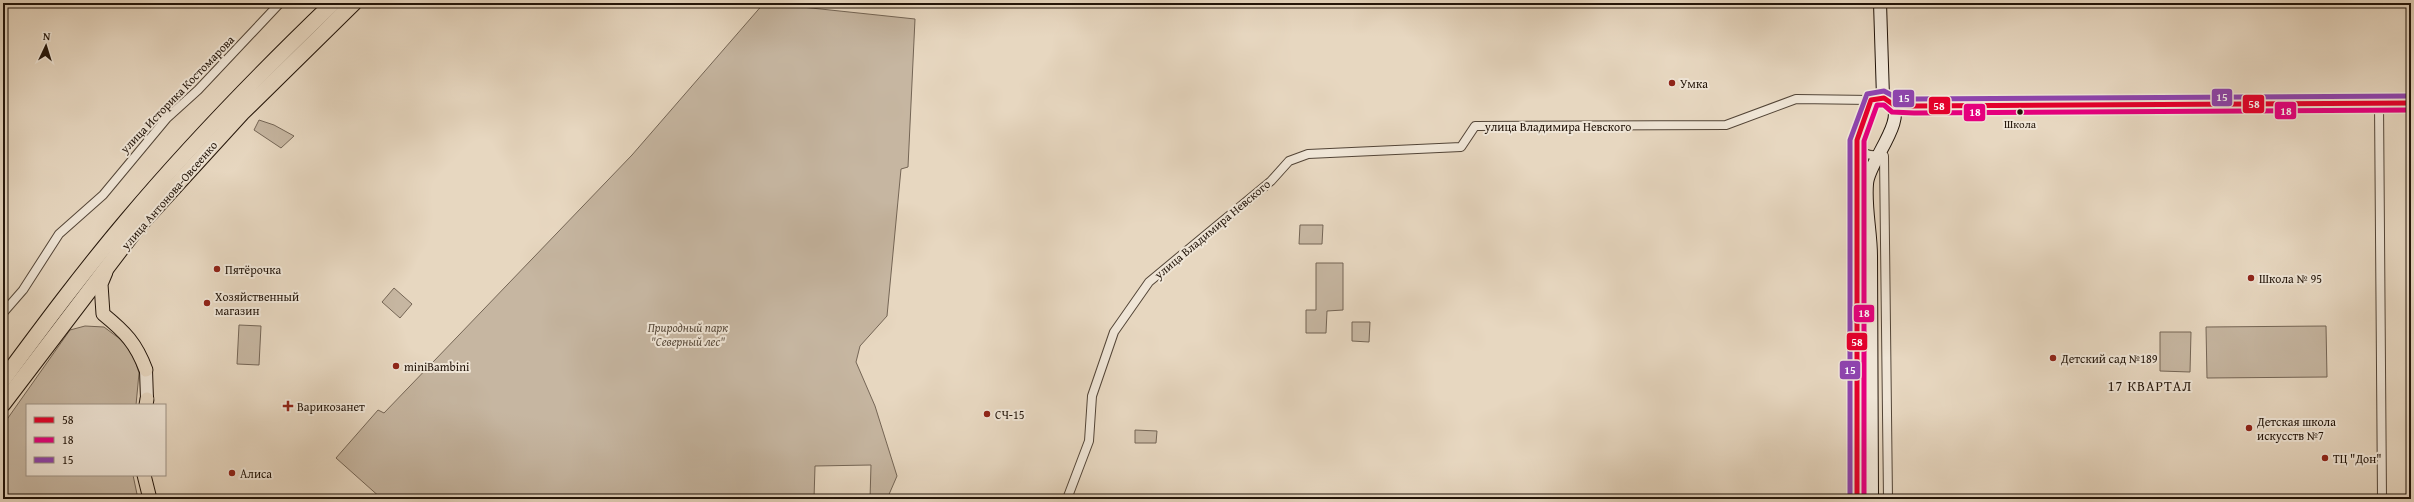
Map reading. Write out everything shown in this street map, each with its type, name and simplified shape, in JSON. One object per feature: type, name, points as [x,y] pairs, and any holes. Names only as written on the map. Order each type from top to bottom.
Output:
[{"type":"highway","name":"улица Антонова-Овсеенко","points":[[3,380],[70,290],[183,155],[233,102],[333,3]]},
{"type":"highway","name":"улица Антонова-Овсеенко","points":[[3,404],[109,265],[194,164],[354,3]]},
{"type":"main road","points":[[102,313],[101,284],[109,265]]},
{"type":"main road","points":[[70,290],[102,313],[132,340],[138,349],[146,370]]},
{"type":"main road","points":[[144,476],[150,499]]},
{"type":"street","name":"улица Историка Костомарова","points":[[3,313],[23,290],[59,234],[103,195],[167,118],[198,90],[280,3]]},
{"type":"street","points":[[1880,3],[1883,97],[1889,99],[1894,104],[1914,106],[2411,103]]},
{"type":"street","name":"улица Владимира Невского","points":[[1067,499],[1089,441],[1092,396],[1114,332],[1149,282],[1271,181],[1289,161],[1308,154],[1461,147],[1475,126],[1726,125],[1796,99],[1871,100],[1883,97]]},
{"type":"street","points":[[1857,499],[1857,140],[1871,100]]},
{"type":"street","points":[[2379,103],[2382,499]]},
{"type":"street","points":[[1872,499],[1871,241],[1867,183],[1869,173],[1881,156],[1895,118],[1894,104]]},
{"type":"street","points":[[1857,140],[1861,151],[1871,156],[1881,156]]},
{"type":"street","points":[[1881,156],[1888,499]]},
{"type":"street","points":[[146,370],[147,402]]},
{"type":"green space","name":"Природный парк \"Северный лес\"","points":[[764,3],[915,19],[908,167],[901,169],[887,316],[860,346],[856,362],[875,406],[897,476],[887,499],[870,499],[871,465],[815,466],[814,499],[382,499],[336,458],[378,410],[384,413],[632,155]]},
{"type":"green space","points":[[259,120],[274,125],[294,136],[281,148],[254,130]]},
{"type":"green space","points":[[1300,225],[1323,225],[1322,244],[1299,244]]},
{"type":"green space","points":[[1316,263],[1343,263],[1343,310],[1327,311],[1326,333],[1306,333],[1306,310],[1316,310]]},
{"type":"green space","points":[[394,288],[412,304],[400,318],[382,302]]},
{"type":"green space","points":[[1352,322],[1370,322],[1369,342],[1352,341]]},
{"type":"green space","points":[[239,325],[261,326],[259,365],[237,364]]},
{"type":"green space","points":[[85,326],[104,327],[120,339],[133,354],[139,373],[136,404],[26,404],[26,476],[133,476],[138,499],[3,499],[3,425],[70,330]]},
{"type":"green space","points":[[2326,326],[2327,377],[2207,378],[2206,327]]},
{"type":"green space","points":[[2160,332],[2191,332],[2190,372],[2160,371]]},
{"type":"green space","points":[[1135,430],[1157,431],[1156,443],[1135,443]]},
{"type":"transit line","name":"15","points":[[1850,499],[1850,140],[1867,94],[1884,91],[1897,98],[1914,99],[2411,96]]},
{"type":"transit line","name":"58","points":[[1857,499],[1857,140],[1871,100],[1884,98],[1894,105],[1914,106],[2411,103]]},
{"type":"transit line","name":"18","points":[[1864,499],[1864,141],[1877,105],[1884,105],[1892,112],[1914,113],[2411,110]]},
{"type":"place","name":"Умка","points":[[1672,83]]},
{"type":"place","name":"Школа","points":[[2020,112]]},
{"type":"place","name":"Пятёрочка","points":[[217,269]]},
{"type":"place","name":"Школа № 95","points":[[2251,278]]},
{"type":"place","name":"Хозяйственный магазин","points":[[207,303]]},
{"type":"place","name":"Детский сад №189","points":[[2053,358]]},
{"type":"place","name":"miniBambini","points":[[396,366]]},
{"type":"place","name":"Варикозанет","points":[[288,406]]},
{"type":"place","name":"СЧ-15","points":[[987,414]]},
{"type":"place","name":"Детская школа искусств №7","points":[[2249,428]]},
{"type":"place","name":"ТЦ \"Дон\"","points":[[2325,458]]},
{"type":"place","name":"Алиса","points":[[232,473]]},
{"type":"district","name":"17 КВАРТАЛ","points":[[2150,386]]}]
